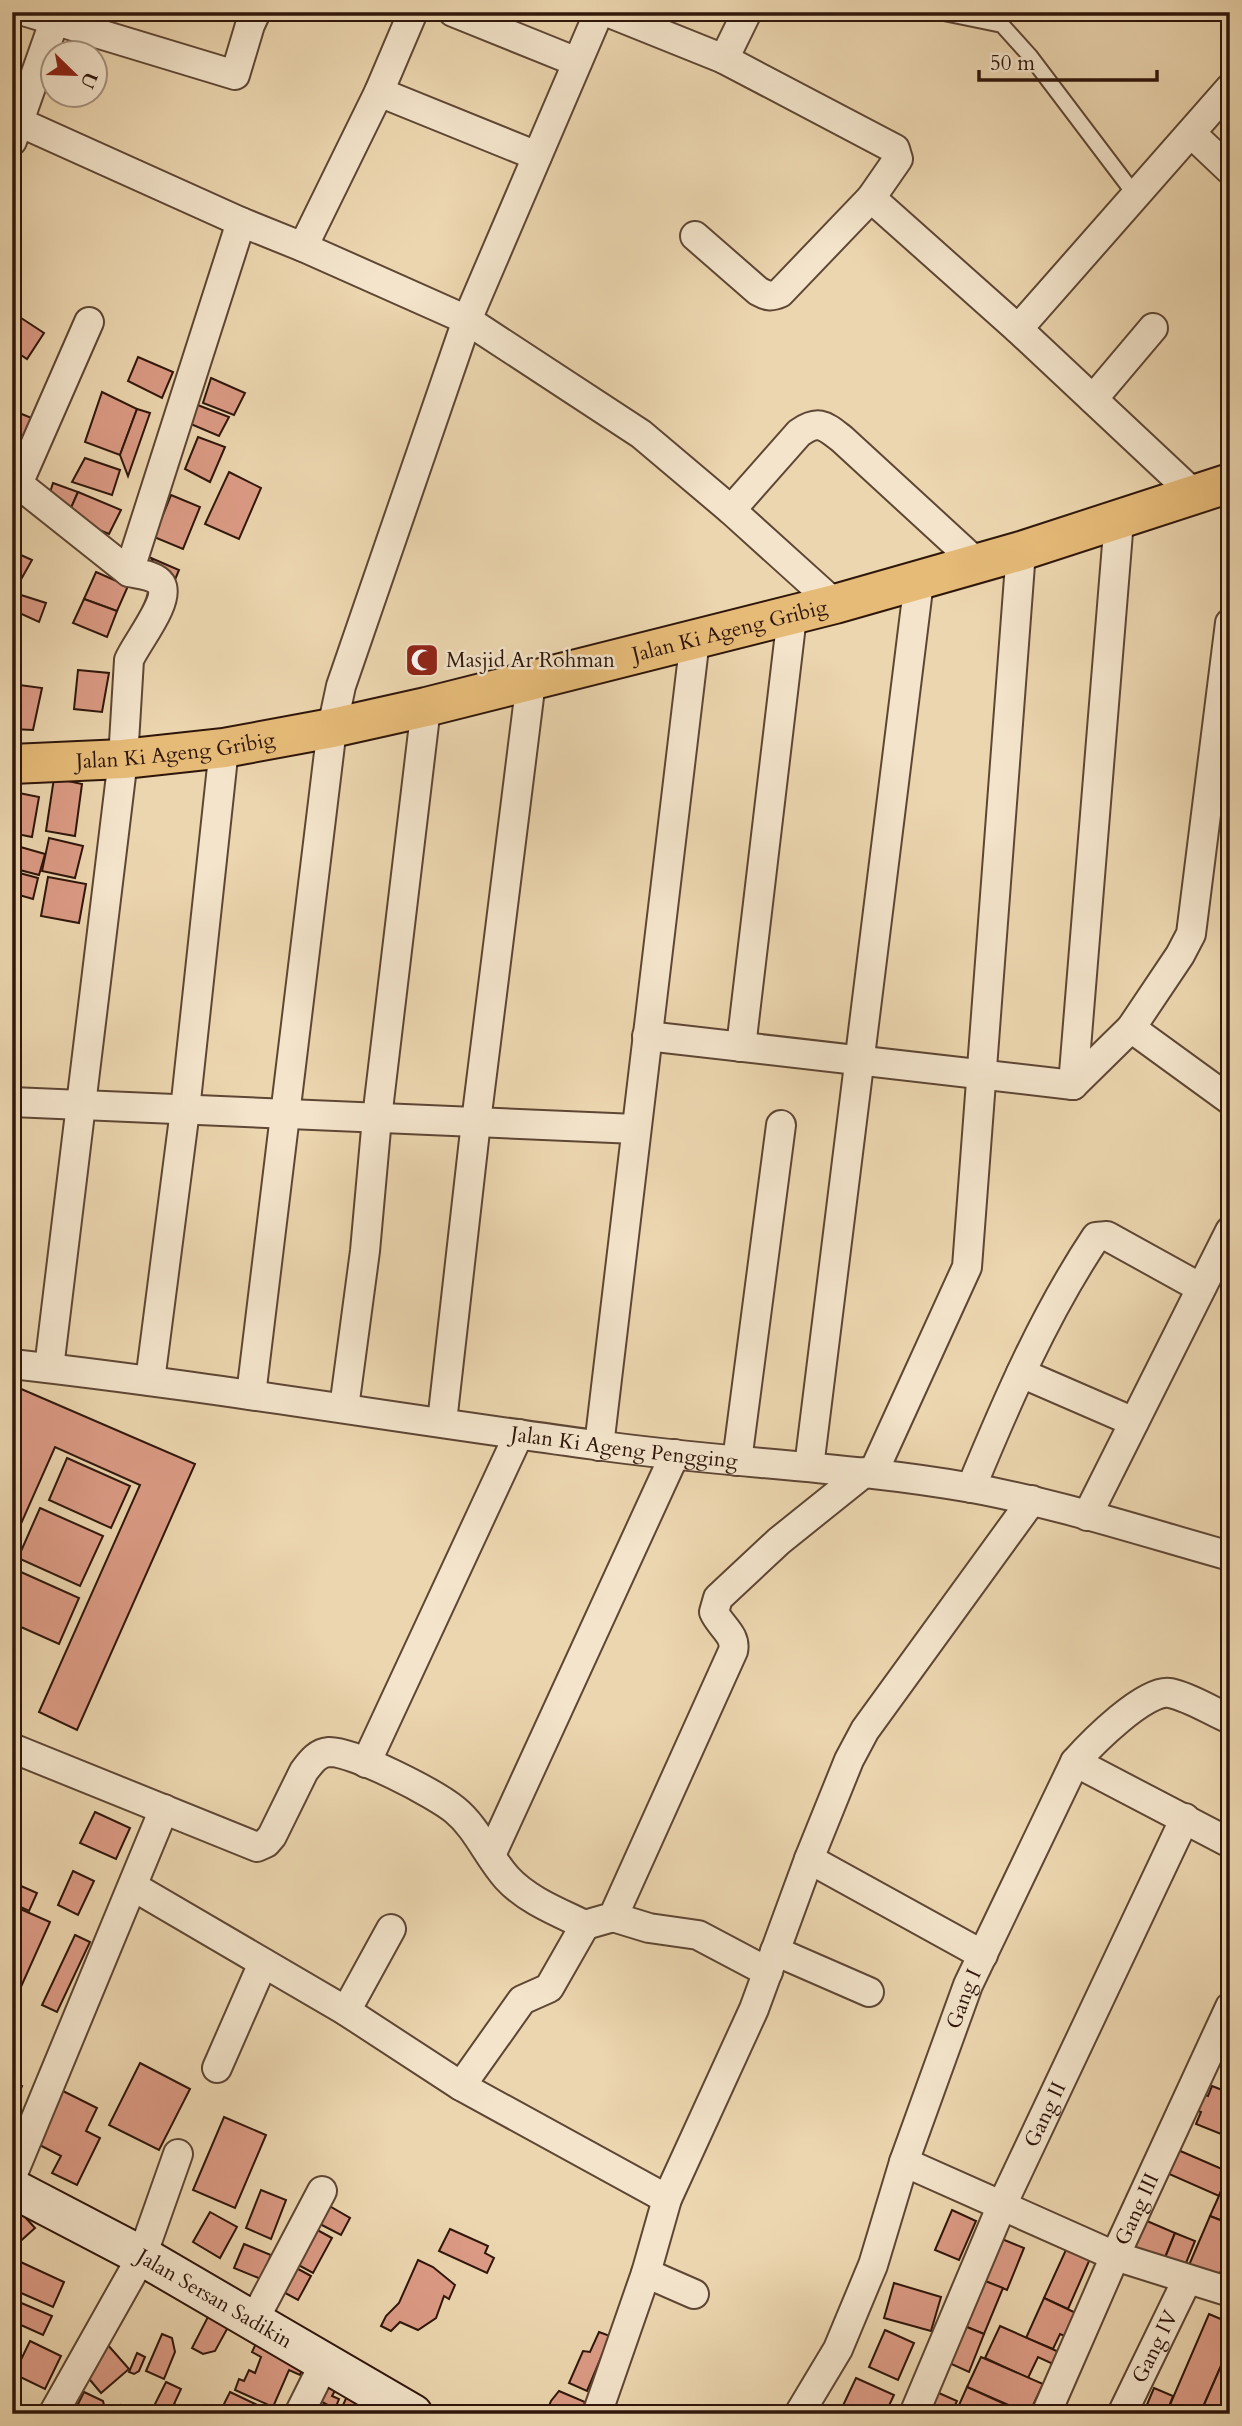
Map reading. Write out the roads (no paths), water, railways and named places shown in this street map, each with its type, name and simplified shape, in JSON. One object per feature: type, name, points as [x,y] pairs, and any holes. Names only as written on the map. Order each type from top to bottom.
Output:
[{"type":"main road","name":"Jalan Ki Ageng Gribig","points":[[12,764],[123,759],[224,748],[426,707],[792,616],[919,581],[1212,489]]},
{"type":"main road","name":"Jalan Sersan Sadikin","points":[[12,2188],[142,2256],[413,2414]]},
{"type":"street","points":[[27,12],[235,75],[256,12]]},
{"type":"street","points":[[303,247],[379,92],[413,12]]},
{"type":"street","points":[[453,12],[577,62]]},
{"type":"street","points":[[251,1395],[332,728],[341,686],[467,320],[599,12]]},
{"type":"street","points":[[607,12],[724,59],[895,149],[898,159],[871,198],[780,293],[774,296],[758,291],[695,236]]},
{"type":"street","points":[[724,59],[747,12]]},
{"type":"street","points":[[54,22],[16,131],[303,247],[467,320],[641,434],[731,510],[835,604]]},
{"type":"street","points":[[1018,328],[1230,89]]},
{"type":"street","points":[[379,92],[537,156]]},
{"type":"street","points":[[1192,134],[1230,170]]},
{"type":"street","points":[[871,198],[1018,328],[1093,399],[1212,489]]},
{"type":"street","points":[[129,572],[241,222]]},
{"type":"street","points":[[49,1368],[123,759],[129,660],[160,607],[163,594],[161,584],[153,578],[129,572],[15,482],[89,323]]},
{"type":"street","points":[[1093,399],[1153,328]]},
{"type":"street","points":[[731,510],[799,433],[810,425],[824,425],[978,564]]},
{"type":"street","points":[[1073,1085],[1119,520]]},
{"type":"street","points":[[613,1917],[733,1651],[733,1637],[715,1612],[718,1598],[779,1541],[869,1473],[967,1266],[1021,551]]},
{"type":"street","points":[[809,1466],[919,581]]},
{"type":"street","points":[[741,1047],[792,616]]},
{"type":"street","points":[[1073,1085],[1131,1028],[1181,956],[1191,934],[1230,623]]},
{"type":"street","points":[[599,1446],[695,639]]},
{"type":"street","points":[[442,1422],[531,681]]},
{"type":"street","points":[[344,1408],[365,1251],[377,1118],[426,707]]},
{"type":"street","points":[[150,1381],[185,1110],[224,748]]},
{"type":"street","points":[[1131,1028],[1230,1100]]},
{"type":"street","points":[[647,1036],[1073,1085]]},
{"type":"street","points":[[12,1102],[636,1129]]},
{"type":"street","points":[[737,1461],[781,1125]]},
{"type":"street","points":[[1087,1516],[1230,1231]]},
{"type":"street","points":[[971,1488],[1007,1400],[1066,1282],[1096,1237],[1108,1236],[1201,1287]]},
{"type":"street","name":"Jalan Ki Ageng Pengging","points":[[13,1365],[150,1381],[599,1446],[809,1466],[971,1488],[1032,1500],[1230,1556]]},
{"type":"street","points":[[1021,1373],[1134,1422]]},
{"type":"street","points":[[366,1763],[519,1434]]},
{"type":"street","points":[[491,1855],[675,1454]]},
{"type":"street","points":[[597,2414],[646,2273],[667,2199],[754,2009],[849,1760],[865,1730],[1032,1500]]},
{"type":"street","name":"Gang I","points":[[799,2414],[843,2337],[873,2265],[904,2162],[925,2109],[950,2032],[983,1955],[1075,1762],[1092,1742],[1155,1694],[1171,1693],[1230,1719]]},
{"type":"street","points":[[14,1752],[257,1847],[272,1836],[304,1771],[318,1755],[335,1753],[366,1763],[411,1784],[455,1810],[507,1878],[548,1908],[584,1925],[613,1917],[649,1928],[698,1935],[869,1992]]},
{"type":"street","points":[[1075,1762],[1230,1843]]},
{"type":"street","points":[[12,2176],[164,1810]]},
{"type":"street","name":"Gang II","points":[[914,2414],[1002,2205],[1185,1818]]},
{"type":"street","points":[[809,1859],[983,1955]]},
{"type":"street","points":[[134,1887],[346,2011],[461,2086],[667,2199]]},
{"type":"street","points":[[461,2086],[522,2000],[549,1988],[584,1925]]},
{"type":"street","points":[[346,2011],[391,1929]]},
{"type":"street","points":[[217,2068],[263,1962]]},
{"type":"street","name":"Gang III","points":[[1046,2414],[1115,2256],[1230,2007]]},
{"type":"street","points":[[54,2414],[142,2256],[178,2154]]},
{"type":"street","points":[[904,2162],[1115,2256],[1230,2292]]},
{"type":"street","points":[[254,2320],[323,2191]]},
{"type":"street","points":[[646,2273],[694,2294]]},
{"type":"street","name":"Gang IV","points":[[1122,2414],[1186,2280]]},
{"type":"street","points":[[299,2414],[324,2364]]},
{"type":"lane","points":[[939,12],[1002,24],[1030,56],[1136,196]]},
{"type":"place","name":"Masjid Ar Rohman","points":[[422,660]]}]
